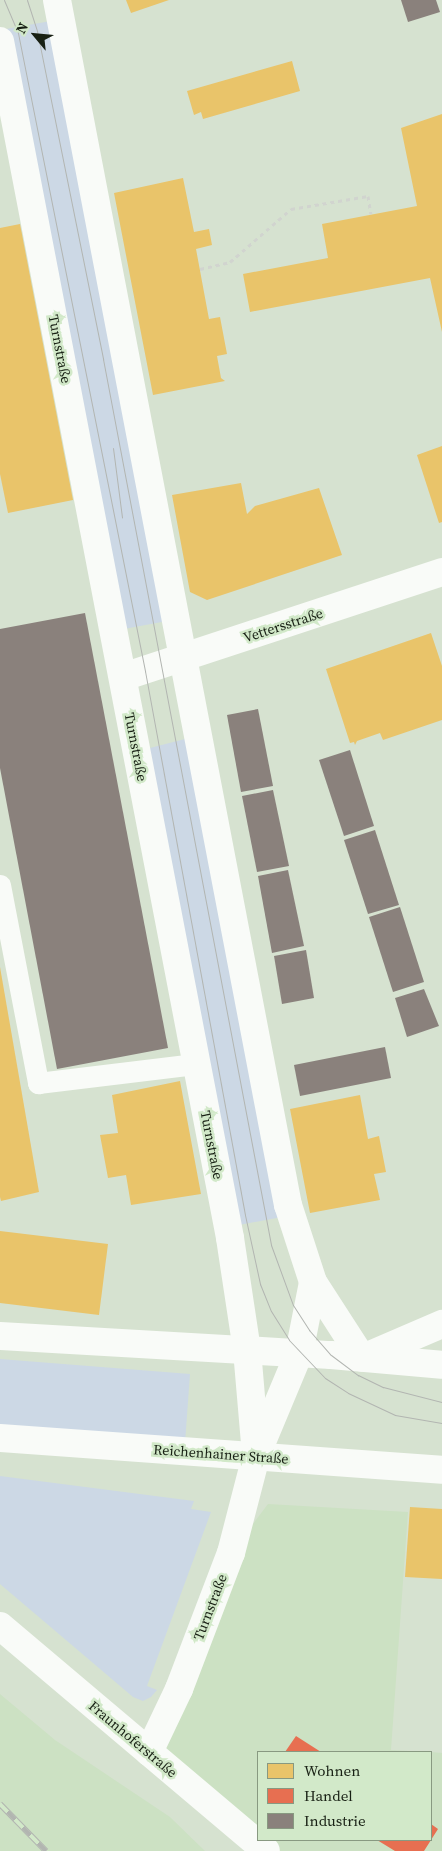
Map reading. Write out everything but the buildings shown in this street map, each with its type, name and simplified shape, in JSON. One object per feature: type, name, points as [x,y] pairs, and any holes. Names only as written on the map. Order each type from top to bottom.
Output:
[{"type":"street","name":"Turnstraße","points":[[57,0],[288,1205],[312,1282],[362,1358]]},
{"type":"street","name":"Turnstraße","points":[[0,41],[123,677],[195,1064],[230,1238],[247,1350],[256,1456]]},
{"type":"street","name":"Vettersstraße","points":[[123,677],[442,572]]},
{"type":"street","name":"Turnstraße","points":[[149,1752],[179,1689],[231,1553],[256,1456],[299,1353],[312,1282]]},
{"type":"street","points":[[362,1358],[442,1324]]},
{"type":"street","points":[[0,1336],[299,1353],[442,1365]]},
{"type":"street","name":"Reichenhainer Straße","points":[[0,1438],[442,1470]]},
{"type":"street","name":"Fraunhoferstraße","points":[[0,1626],[266,1851]]},
{"type":"lane","points":[[0,885],[38,1083],[195,1064]]},
{"type":"path","points":[[200,269],[230,262],[291,209],[368,196],[371,214]]},
{"type":"shaded area","points":[[51,21],[167,621],[124,629],[6,29]]},
{"type":"shaded area","points":[[189,738],[282,1217],[239,1225],[146,749]]},
{"type":"shaded area","points":[[0,1359],[190,1374],[185,1443],[0,1429]]},
{"type":"shaded area","points":[[0,1476],[194,1501],[191,1509],[211,1512],[147,1686],[157,1690],[151,1697],[143,1701],[133,1697],[0,1584]]},
{"type":"shaded area","points":[[268,1504],[408,1512],[391,1750],[410,1751],[257,1751],[257,1841],[432,1841],[432,1752],[442,1753],[442,1851],[266,1851],[149,1752],[231,1553]]},
{"type":"shaded area","points":[[0,1694],[55,1740],[170,1817],[205,1851],[0,1851]]},
{"type":"tram line","points":[[4,0],[18,33],[145,671],[245,1215],[260,1284],[271,1311],[289,1340],[325,1378],[348,1393],[395,1415],[442,1423]]},
{"type":"tram line","points":[[27,0],[37,31],[103,359],[271,1245],[293,1305],[309,1330],[331,1355],[358,1375],[383,1387],[442,1402]]},
{"type":"tram line","points":[[113,448],[122,517]]},
{"type":"railway","points":[[0,1804],[46,1851]]}]
